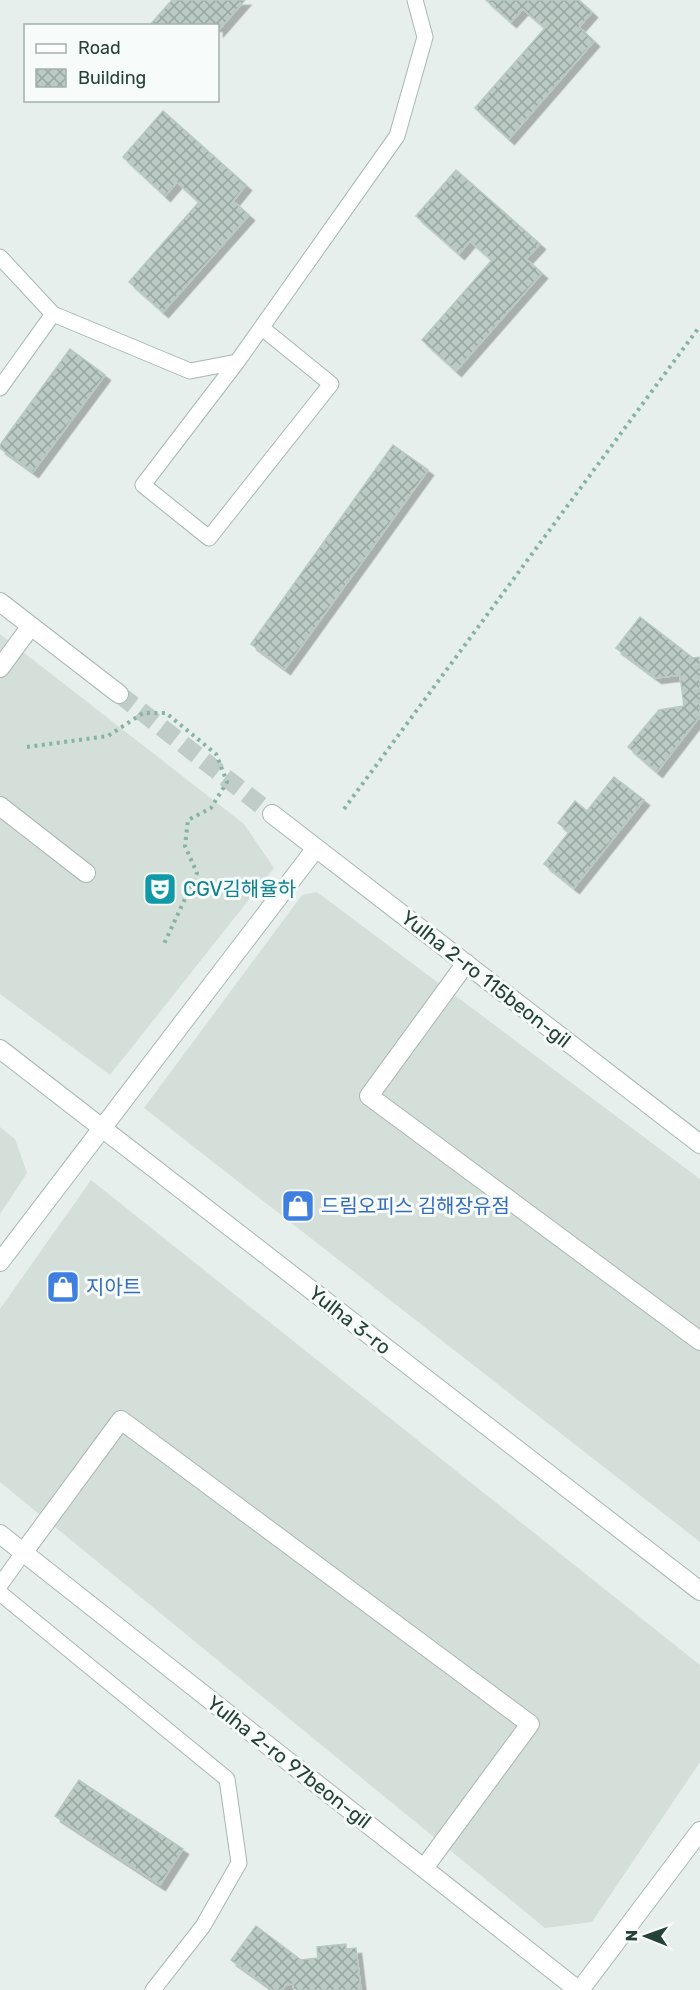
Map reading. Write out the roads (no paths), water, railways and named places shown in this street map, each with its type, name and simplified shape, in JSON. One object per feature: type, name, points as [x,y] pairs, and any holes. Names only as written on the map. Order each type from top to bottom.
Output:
[{"type":"street","points":[[0,602],[119,694]]},
{"type":"street","points":[[0,668],[31,626]]},
{"type":"street","points":[[0,806],[86,873]]},
{"type":"street","name":"Yulha 2-ro 115beon-gil","points":[[272,814],[700,1144]]},
{"type":"street","points":[[0,1262],[316,848]]},
{"type":"street","points":[[466,963],[369,1096],[700,1341]]},
{"type":"street","name":"Yulha 3-ro","points":[[0,1049],[700,1590]]},
{"type":"street","points":[[23,1553],[121,1420],[530,1724],[424,1868]]},
{"type":"street","name":"Yulha 2-ro 97beon-gil","points":[[0,1534],[579,1990]]},
{"type":"street","points":[[579,1990],[700,1830]]},
{"type":"lane","points":[[262,328],[331,384],[209,538],[143,485],[262,328],[397,136],[425,37],[415,0]]},
{"type":"lane","points":[[0,257],[53,314],[190,371],[237,362]]},
{"type":"lane","points":[[2,382],[53,314]]},
{"type":"lane","points":[[0,1585],[23,1553]]},
{"type":"lane","points":[[0,1593],[227,1779],[239,1863],[203,1926],[153,1990]]},
{"type":"tunnel","points":[[119,694],[272,814]]},
{"type":"place","name":"CGV김해율하","points":[[160,889]]},
{"type":"place","name":"드림오피스 김해장유점","points":[[298,1206]]},
{"type":"place","name":"지아트","points":[[63,1287]]}]
